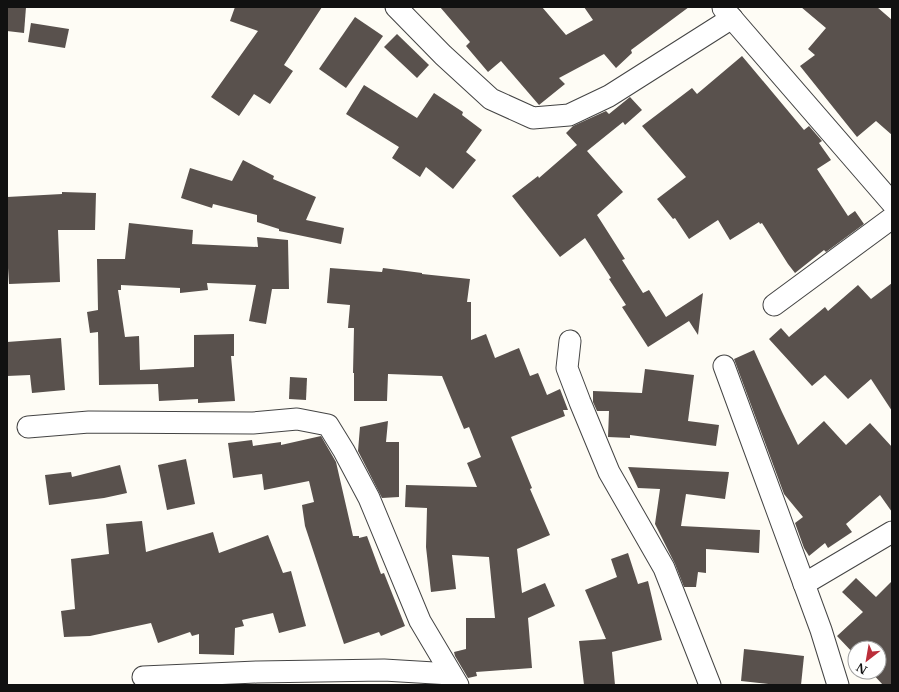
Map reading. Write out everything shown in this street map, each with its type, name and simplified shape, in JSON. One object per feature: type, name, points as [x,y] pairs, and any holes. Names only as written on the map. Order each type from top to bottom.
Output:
[{"type":"street","points":[[396,7],[443,55],[491,99],[533,118],[569,115],[609,96],[727,12],[892,203]]},
{"type":"street","points":[[774,305],[892,218]]},
{"type":"street","points":[[570,341],[568,368],[580,402],[609,472],[664,568],[710,685]]},
{"type":"street","points":[[724,366],[821,630],[838,685]]},
{"type":"street","points":[[28,428],[89,422],[252,423],[297,419],[328,425],[344,450],[369,498],[420,621],[455,679]]},
{"type":"street","points":[[804,584],[892,532]]},
{"type":"street","points":[[143,677],[258,678],[384,670],[455,679]]},
{"type":"building","points":[[7,7],[26,7],[24,33],[7,31]]},
{"type":"building","points":[[235,7],[322,7],[284,65],[293,71],[270,104],[254,94],[239,116],[211,97],[258,31],[230,21]]},
{"type":"building","points":[[440,7],[542,7],[566,35],[593,20],[584,7],[689,7],[631,50],[632,53],[616,68],[604,54],[559,78],[565,84],[539,105],[501,61],[488,72],[466,46],[470,42]]},
{"type":"building","points":[[801,7],[877,7],[892,20],[892,135],[876,121],[857,137],[800,66],[815,55],[808,49],[826,28]]},
{"type":"building","points":[[355,17],[383,36],[346,88],[319,69]]},
{"type":"building","points":[[31,23],[69,29],[65,48],[28,42]]},
{"type":"building","points":[[397,34],[429,65],[417,78],[384,47]]},
{"type":"building","points":[[742,56],[804,130],[809,126],[822,141],[819,143],[831,160],[817,169],[848,216],[855,211],[864,224],[826,252],[824,250],[795,273],[762,223],[760,224],[759,222],[730,240],[718,220],[689,239],[675,218],[673,219],[657,199],[686,177],[642,126],[692,88],[697,94]]},
{"type":"building","points":[[364,85],[417,118],[434,93],[463,112],[462,115],[482,130],[466,152],[476,160],[453,189],[426,167],[420,177],[392,158],[399,147],[346,114]]},
{"type":"building","points":[[630,97],[642,110],[625,125],[623,122],[587,151],[623,192],[597,215],[625,259],[622,260],[643,293],[649,290],[666,317],[703,293],[698,335],[689,321],[648,347],[622,307],[626,305],[609,279],[611,278],[585,238],[560,257],[512,196],[538,176],[539,178],[577,145],[566,133],[573,126],[606,111],[609,114]]},
{"type":"building","points":[[243,160],[274,176],[273,179],[316,197],[306,220],[344,228],[341,244],[279,231],[279,229],[257,222],[257,215],[213,204],[212,208],[181,198],[190,168],[232,181]]},
{"type":"building","points":[[62,192],[96,193],[95,230],[58,230],[60,282],[9,284],[7,252],[7,197],[62,194]]},
{"type":"building","points":[[129,223],[193,230],[192,244],[258,247],[257,237],[288,240],[289,289],[272,289],[266,324],[249,321],[256,285],[207,283],[208,290],[180,293],[180,288],[121,285],[121,290],[118,290],[125,337],[139,336],[140,370],[194,367],[194,335],[234,334],[234,356],[231,356],[235,401],[198,403],[198,399],[159,401],[158,384],[99,385],[98,332],[90,333],[87,312],[98,310],[97,259],[125,259]]},
{"type":"building","points":[[330,268],[382,272],[383,268],[470,279],[467,302],[471,302],[471,340],[486,334],[495,358],[519,348],[530,376],[538,373],[547,395],[560,389],[568,410],[563,410],[565,416],[511,437],[532,488],[530,489],[550,535],[517,549],[522,593],[545,583],[555,606],[528,618],[532,668],[476,672],[477,676],[468,678],[455,656],[454,652],[466,649],[466,618],[495,618],[489,557],[452,555],[456,589],[431,592],[426,547],[427,508],[405,507],[406,485],[477,487],[467,463],[481,457],[469,427],[464,429],[442,376],[388,374],[387,401],[354,401],[354,328],[348,328],[350,305],[327,303]]},
{"type":"building","points":[[892,283],[892,411],[871,379],[848,399],[825,375],[812,386],[769,339],[781,328],[789,337],[825,307],[828,311],[858,285],[871,299]]},
{"type":"building","points":[[61,338],[65,390],[32,393],[30,375],[7,376],[7,342]]},
{"type":"building","points":[[754,350],[798,445],[824,421],[846,445],[870,423],[892,447],[892,512],[880,495],[846,524],[852,532],[828,548],[825,543],[809,556],[804,548],[795,523],[803,517],[784,494],[734,359]]},
{"type":"building","points":[[645,369],[694,375],[688,421],[719,425],[716,446],[630,435],[630,438],[608,437],[609,411],[597,411],[593,402],[593,391],[642,393]]},
{"type":"building","points":[[290,377],[307,378],[306,400],[289,399]]},
{"type":"building","points":[[388,421],[386,442],[399,442],[399,497],[382,498],[358,451],[360,427]]},
{"type":"building","points":[[321,436],[336,462],[353,536],[359,536],[359,538],[367,536],[381,574],[384,573],[405,626],[381,636],[379,632],[344,644],[305,526],[302,505],[314,502],[309,481],[264,490],[262,474],[233,478],[228,443],[252,440],[253,446],[281,442],[281,445]]},
{"type":"building","points":[[186,459],[195,504],[167,510],[158,465]]},
{"type":"building","points":[[120,465],[127,493],[104,498],[49,505],[45,475],[71,472],[72,477]]},
{"type":"building","points":[[628,467],[729,472],[725,499],[686,494],[681,526],[760,530],[759,553],[706,549],[706,573],[698,572],[696,587],[684,587],[675,564],[655,524],[660,489],[638,488]]},
{"type":"building","points":[[142,521],[146,552],[213,532],[219,553],[268,535],[283,573],[291,571],[306,626],[279,633],[273,613],[242,620],[244,626],[235,628],[234,655],[199,654],[199,634],[192,636],[190,632],[158,643],[151,623],[90,636],[64,637],[61,611],[75,609],[71,559],[109,554],[106,524]]},
{"type":"building","points":[[628,553],[638,584],[648,581],[662,640],[612,652],[615,685],[584,685],[579,641],[606,639],[585,590],[617,577],[611,559]]},
{"type":"building","points":[[856,578],[876,597],[892,581],[892,685],[883,685],[878,680],[887,680],[887,640],[847,640],[847,647],[837,636],[863,612],[842,592]]},
{"type":"building","points":[[744,649],[804,656],[801,685],[777,685],[741,681]]}]
